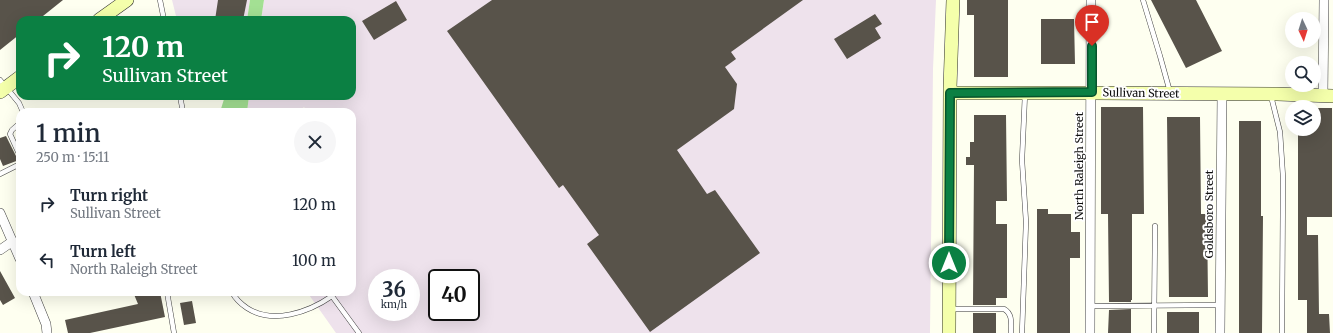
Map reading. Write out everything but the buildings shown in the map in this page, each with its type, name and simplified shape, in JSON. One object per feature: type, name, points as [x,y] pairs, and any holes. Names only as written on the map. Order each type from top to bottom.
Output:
[{"type":"street","points":[[105,16],[127,0]]},
{"type":"street","points":[[949,333],[952,0]]},
{"type":"street","name":"North Raleigh Street","points":[[1090,333],[1092,92],[1091,0]]},
{"type":"street","points":[[1324,0],[1328,96]]},
{"type":"street","points":[[2,86],[16,79]]},
{"type":"street","name":"Sullivan Street","points":[[950,93],[1092,92],[1328,96]]},
{"type":"street","name":"Goldsboro Street","points":[[1220,333],[1222,94]]},
{"type":"street","points":[[0,213],[16,249]]},
{"type":"street","points":[[0,250],[13,241]]},
{"type":"street","points":[[35,296],[46,324],[47,333]]},
{"type":"lane","points":[[160,0],[163,16]]},
{"type":"lane","points":[[1143,0],[1170,94]]},
{"type":"lane","points":[[2,86],[16,100]]},
{"type":"lane","points":[[1022,333],[1026,222],[1022,160],[1025,92]]},
{"type":"lane","points":[[1270,94],[1280,132],[1283,177],[1282,333]]},
{"type":"lane","points":[[16,127],[10,134],[16,147]]},
{"type":"lane","points":[[0,174],[16,166]]},
{"type":"lane","points":[[1154,333],[1155,226]]},
{"type":"lane","points":[[168,296],[174,333]]},
{"type":"lane","points":[[235,296],[243,305],[255,314],[272,316],[290,315],[320,304],[329,296]]},
{"type":"lane","points":[[332,296],[359,333]]},
{"type":"lane","points":[[1090,306],[1220,305]]},
{"type":"lane","points":[[949,310],[1004,310],[1011,315],[1011,333]]},
{"type":"shaded area","points":[[172,0],[250,0],[248,16],[176,16]]},
{"type":"shaded area","points":[[264,0],[936,0],[933,69],[930,333],[336,333],[310,296],[356,296],[356,108],[248,108],[248,100],[356,100],[356,16],[262,16]]},
{"type":"green space","points":[[250,0],[264,0],[262,16],[248,16]]},
{"type":"green space","points":[[224,100],[248,100],[248,108],[221,108]]},
{"type":"route","points":[[949,263],[950,93],[1092,92],[1092,46]]}]
